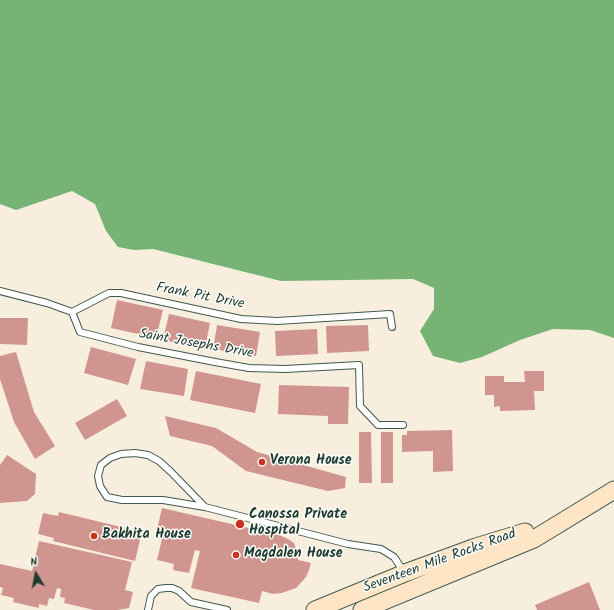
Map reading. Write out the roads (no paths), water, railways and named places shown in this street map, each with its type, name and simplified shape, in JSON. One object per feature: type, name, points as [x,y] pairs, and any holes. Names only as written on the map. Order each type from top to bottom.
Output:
[{"type":"main road","name":"Seventeen Mile Rocks Road","points":[[315,610],[408,582],[534,539],[614,490]]},
{"type":"main road","name":"Seventeen Mile Rocks Road","points":[[362,610],[408,582]]},
{"type":"lane","points":[[0,291],[47,303],[72,312]]},
{"type":"lane","name":"Frank Pit Drive","points":[[72,312],[109,293],[121,293],[241,319],[277,321],[390,314],[392,327]]},
{"type":"lane","name":"Saint Josephs Drive","points":[[72,312],[80,332],[138,347],[228,365],[249,368],[278,369],[359,365],[360,406],[378,425],[403,425]]},
{"type":"lane","points":[[205,507],[159,461],[148,455],[135,453],[121,454],[110,458],[101,465],[98,476],[100,486],[107,496],[122,500],[163,500],[205,507],[348,544],[382,549],[394,557],[408,582]]},
{"type":"lane","points":[[148,610],[151,596],[158,589],[166,588],[172,588],[179,591],[191,602],[227,610]]},
{"type":"place","name":"Verona House","points":[[262,462]]},
{"type":"place","name":"Canossa Private Hospital","points":[[240,524]]},
{"type":"place","name":"Bakhita House","points":[[94,536]]},
{"type":"place","name":"Magdalen House","points":[[236,555]]}]
